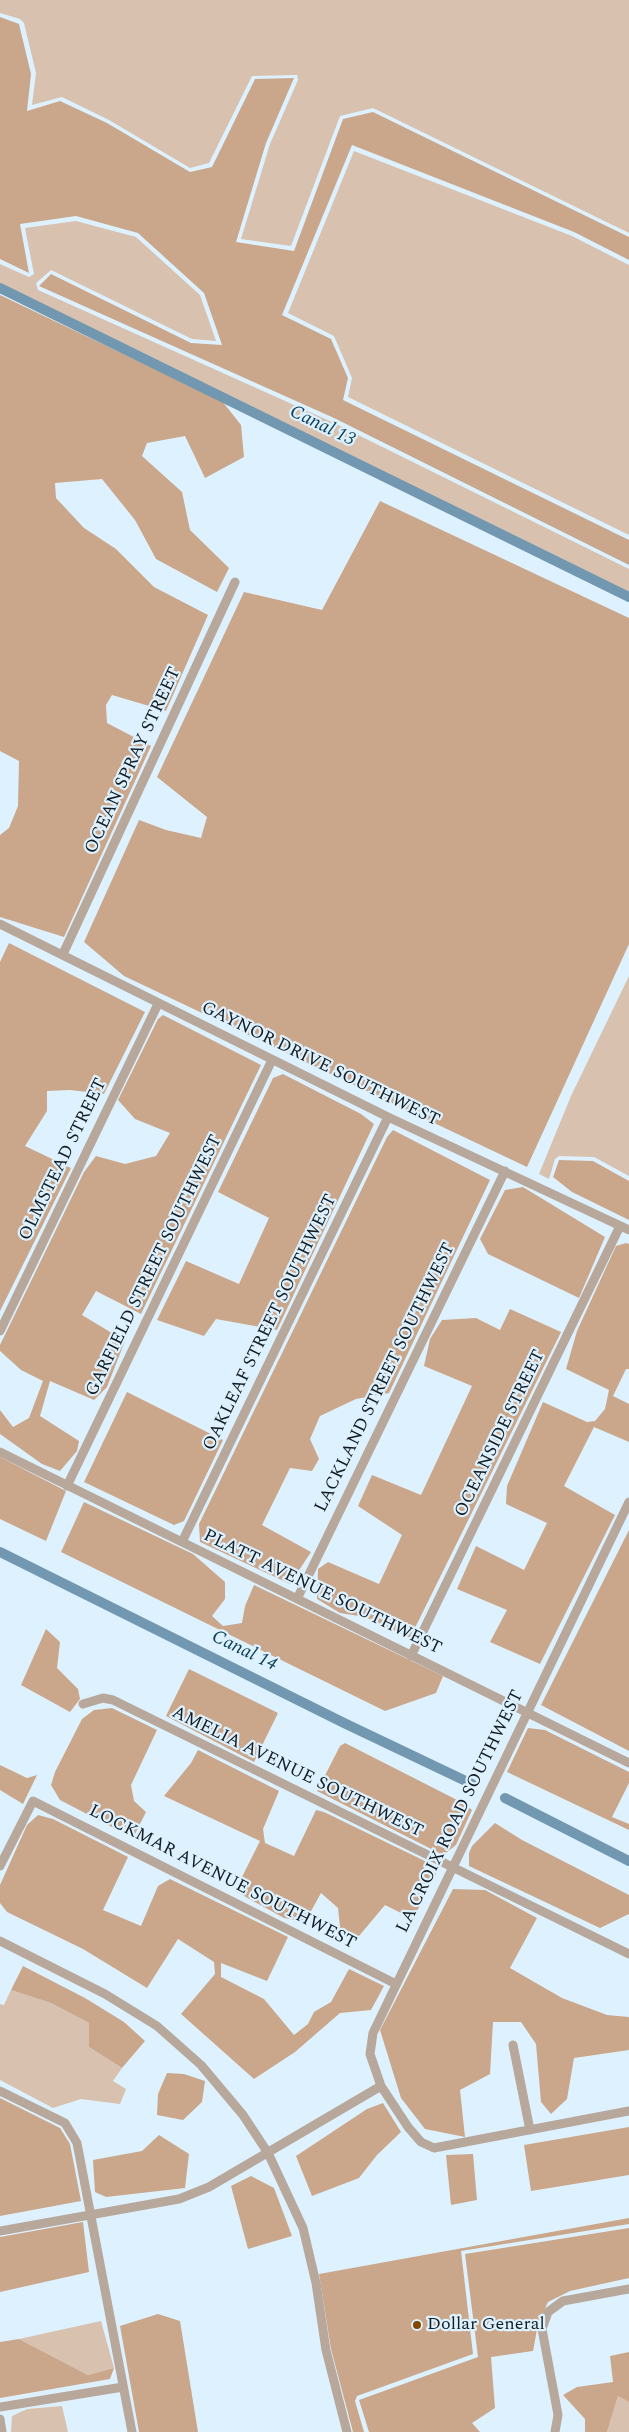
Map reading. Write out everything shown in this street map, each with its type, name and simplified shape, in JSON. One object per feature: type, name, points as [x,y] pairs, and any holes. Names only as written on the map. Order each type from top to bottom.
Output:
[{"type":"street","name":"OCEAN SPRAY STREET","points":[[63,954],[235,582]]},
{"type":"street","name":"GAYNOR DRIVE SOUTHWEST","points":[[0,924],[388,1117],[629,1230]]},
{"type":"street","name":"OLMSTEAD STREET","points":[[0,1330],[158,1004]]},
{"type":"street","name":"GARFIELD STREET SOUTHWEST","points":[[67,1486],[272,1060]]},
{"type":"street","name":"OAKLEAF STREET SOUTHWEST","points":[[182,1542],[388,1117]]},
{"type":"street","name":"LACKLAND STREET SOUTHWEST","points":[[297,1599],[505,1171]]},
{"type":"street","name":"OCEANSIDE STREET","points":[[411,1656],[620,1226]]},
{"type":"street","name":"PLATT AVENUE SOUTHWEST","points":[[0,1452],[629,1763]]},
{"type":"street","name":"LA CROIX ROAD SOUTHWEST","points":[[530,2130],[434,2148],[415,2136],[381,2086],[370,2054],[373,2032],[629,1502]]},
{"type":"street","name":"AMELIA AVENUE SOUTHWEST","points":[[83,1704],[98,1699],[113,1700],[629,1954]]},
{"type":"street","name":"LOCKMAR AVENUE SOUTHWEST","points":[[0,1866],[33,1801],[396,1984]]},
{"type":"street","points":[[0,1941],[105,1994],[156,2026],[200,2065],[243,2115],[268,2152],[303,2228],[316,2283],[326,2350],[347,2432]]},
{"type":"street","points":[[514,2045],[530,2130],[629,2111]]},
{"type":"street","points":[[0,2231],[180,2199],[209,2187],[381,2086]]},
{"type":"street","points":[[0,2091],[65,2123],[77,2143],[132,2432]]},
{"type":"street","points":[[555,2432],[558,2415],[542,2329],[548,2312],[563,2301],[629,2289]]},
{"type":"street","points":[[0,2407],[123,2387]]},
{"type":"street","points":[[0,2419],[2,2432]]},
{"type":"shaded area","points":[[0,0],[629,0],[629,233],[373,108],[340,116],[291,246],[241,239],[270,144],[298,80],[297,75],[252,76],[209,163],[190,168],[109,120],[62,97],[32,105],[36,73],[24,23],[20,19],[0,13]]},
{"type":"shaded area","points":[[0,17],[19,24],[31,74],[27,111],[60,101],[107,123],[190,172],[212,167],[255,79],[294,78],[266,143],[236,242],[294,251],[343,119],[373,112],[629,237],[629,260],[574,232],[352,145],[282,315],[331,339],[348,378],[343,400],[629,540],[629,565],[334,418],[39,286],[51,274],[191,343],[222,345],[204,293],[138,233],[76,216],[20,224],[29,273],[0,259]]},
{"type":"shaded area","points":[[354,151],[572,236],[629,265],[629,535],[348,397],[352,378],[334,336],[288,313]]},
{"type":"shaded area","points":[[76,221],[136,237],[200,295],[216,341],[192,339],[51,270],[36,283],[38,290],[332,422],[629,569],[629,593],[0,290],[0,264],[29,277],[34,274],[25,228]]},
{"type":"shaded area","points":[[0,295],[222,401],[241,425],[244,457],[205,478],[185,436],[147,443],[142,456],[182,492],[190,530],[229,568],[217,592],[156,559],[135,520],[102,479],[55,483],[56,498],[84,528],[116,549],[154,587],[208,615],[166,711],[112,695],[106,705],[107,723],[151,746],[64,937],[0,917],[0,835],[9,828],[18,806],[19,761],[0,751]]},
{"type":"shaded area","points":[[380,501],[629,618],[629,944],[527,1167],[124,976],[84,942],[139,820],[166,830],[201,838],[207,817],[157,777],[244,592],[322,610]]},
{"type":"shaded area","points":[[9,943],[145,1012],[104,1094],[70,1090],[47,1091],[47,1111],[25,1146],[71,1168],[0,1311],[0,962]]},
{"type":"shaded area","points":[[629,976],[629,1176],[594,1157],[559,1156],[555,1159],[549,1179],[539,1174],[571,1096]]},
{"type":"shaded area","points":[[163,1015],[261,1065],[141,1314],[96,1291],[82,1315],[125,1341],[107,1387],[94,1400],[50,1381],[40,1416],[79,1441],[77,1451],[60,1471],[42,1464],[0,1434],[0,1410],[13,1427],[29,1418],[43,1381],[21,1370],[0,1351],[0,1345],[84,1172],[96,1156],[125,1164],[156,1156],[170,1133],[135,1119],[118,1100],[158,1019]]},
{"type":"shaded area","points":[[283,1074],[361,1114],[374,1124],[277,1330],[216,1319],[204,1336],[157,1320],[186,1261],[239,1284],[269,1218],[218,1192],[273,1078]]},
{"type":"shaded area","points":[[393,1130],[490,1180],[389,1393],[356,1399],[320,1416],[310,1439],[319,1459],[312,1471],[290,1468],[262,1525],[311,1552],[290,1584],[200,1542],[199,1524],[387,1137]]},
{"type":"shaded area","points":[[559,1160],[593,1161],[629,1181],[629,1220],[572,1192],[553,1177]]},
{"type":"shaded area","points":[[523,1187],[605,1237],[579,1298],[488,1254],[480,1239],[505,1190]]},
{"type":"shaded area","points":[[629,1244],[629,1369],[626,1369],[613,1396],[629,1404],[629,1442],[594,1427],[564,1486],[615,1515],[540,1664],[490,1642],[507,1610],[457,1589],[476,1546],[524,1570],[547,1523],[506,1504],[507,1486],[543,1402],[587,1422],[595,1421],[605,1409],[609,1390],[566,1369],[577,1331],[616,1246]]},
{"type":"shaded area","points":[[510,1309],[561,1332],[410,1638],[365,1617],[340,1613],[317,1599],[318,1569],[328,1562],[379,1584],[402,1535],[358,1506],[372,1475],[421,1495],[472,1386],[424,1366],[430,1339],[442,1320],[476,1318],[500,1330]]},
{"type":"shaded area","points":[[127,1392],[223,1440],[184,1521],[174,1525],[84,1482]]},
{"type":"shaded area","points":[[0,1457],[66,1491],[46,1541],[0,1519]]},
{"type":"shaded area","points":[[84,1502],[193,1554],[225,1582],[225,1599],[212,1616],[223,1626],[242,1623],[245,1606],[254,1585],[443,1676],[436,1693],[385,1711],[61,1552]]},
{"type":"shaded area","points":[[629,1530],[629,1751],[541,1705]]},
{"type":"shaded area","points":[[46,1629],[60,1642],[57,1668],[78,1689],[80,1699],[70,1712],[21,1685]]},
{"type":"shaded area","points":[[189,1669],[278,1713],[254,1762],[166,1716]]},
{"type":"shaded area","points":[[112,1708],[157,1730],[131,1785],[134,1801],[146,1812],[133,1838],[60,1800],[51,1785],[55,1772],[82,1719],[94,1710]]},
{"type":"shaded area","points":[[528,1728],[545,1730],[629,1772],[629,1783],[612,1817],[629,1824],[629,1830],[507,1772]]},
{"type":"shaded area","points":[[345,1743],[465,1804],[472,1810],[456,1845],[443,1855],[317,1791],[340,1746]]},
{"type":"shaded area","points":[[198,1750],[279,1791],[263,1829],[265,1843],[294,1856],[316,1810],[324,1812],[431,1864],[437,1872],[413,1919],[385,1905],[359,1936],[341,1936],[338,1908],[321,1893],[305,1922],[284,1918],[235,1891],[260,1841],[164,1796],[191,1763]]},
{"type":"shaded area","points":[[0,1765],[27,1778],[37,1775],[23,1804],[0,1790]]},
{"type":"shaded area","points":[[38,1815],[53,1819],[128,1857],[103,1910],[141,1926],[158,1886],[170,1879],[288,1937],[267,1981],[221,1963],[221,1977],[264,1999],[294,2035],[308,2024],[314,2012],[331,2002],[349,1969],[384,1986],[371,2010],[340,2013],[295,2052],[254,2079],[181,2014],[215,1974],[214,1962],[178,1939],[147,1988],[83,1949],[7,1912],[0,1903],[0,1885],[27,1825]]},
{"type":"shaded area","points":[[495,1823],[522,1840],[629,1895],[629,1914],[600,1928],[469,1866],[469,1853],[472,1846]]},
{"type":"shaded area","points":[[453,1889],[485,1890],[537,1918],[510,1968],[562,1998],[607,2015],[629,2017],[629,2050],[574,2058],[567,2099],[551,2114],[541,2102],[536,2044],[521,2022],[493,2022],[490,2074],[460,2090],[465,2137],[425,2129],[401,2098],[380,2030]]},
{"type":"shaded area","points":[[23,1966],[85,1998],[124,2022],[145,2041],[122,2068],[89,2047],[89,2023],[51,2003],[11,1990]]},
{"type":"shaded area","points":[[11,1990],[51,2003],[89,2023],[89,2047],[122,2068],[113,2081],[126,2089],[120,2104],[81,2099],[53,2108],[0,2080],[0,2004],[4,2005]]},
{"type":"shaded area","points":[[167,2073],[184,2074],[205,2081],[202,2102],[183,2120],[157,2115],[158,2094]]},
{"type":"shaded area","points":[[0,2098],[60,2128],[70,2144],[81,2201],[0,2216]]},
{"type":"shaded area","points":[[383,2103],[401,2132],[377,2155],[359,2178],[312,2196],[296,2156],[367,2109]]},
{"type":"shaded area","points":[[629,2127],[629,2175],[531,2191],[524,2145]]},
{"type":"shaded area","points":[[159,2135],[189,2154],[185,2188],[106,2197],[95,2192],[93,2160],[142,2151]]},
{"type":"shaded area","points":[[473,2154],[477,2200],[451,2205],[446,2155]]},
{"type":"shaded area","points":[[251,2176],[274,2188],[292,2236],[248,2249],[231,2186]]},
{"type":"shaded area","points":[[629,2218],[629,2224],[461,2251],[473,2354],[357,2396],[355,2401],[364,2432],[353,2432],[331,2349],[319,2274]]},
{"type":"shaded area","points":[[83,2222],[89,2272],[0,2292],[0,2237]]},
{"type":"shaded area","points":[[629,2228],[629,2278],[570,2291],[548,2302],[538,2324],[533,2351],[491,2357],[495,2408],[472,2423],[480,2432],[369,2432],[359,2400],[478,2357],[465,2254]]},
{"type":"shaded area","points":[[158,2314],[180,2321],[198,2432],[139,2432],[120,2326]]},
{"type":"shaded area","points":[[101,2321],[114,2368],[88,2375],[19,2339]]},
{"type":"shaded area","points":[[19,2339],[88,2375],[114,2368],[110,2379],[0,2398],[0,2342]]},
{"type":"shaded area","points":[[629,2352],[629,2402],[618,2396],[607,2432],[585,2432],[585,2419],[563,2395],[577,2387],[613,2382],[610,2356]]},
{"type":"shaded area","points":[[618,2396],[629,2402],[629,2432],[607,2432]]},
{"type":"shaded area","points":[[62,2406],[68,2432],[11,2432],[12,2416],[27,2409]]},
{"type":"waterway","name":"Canal 13","points":[[0,288],[629,597]]},
{"type":"waterway","name":"Canal 14","points":[[0,1552],[344,1723],[472,1784]]},
{"type":"waterway","name":"Canal 14","points":[[505,1798],[629,1861]]},
{"type":"place","name":"Dollar General","points":[[417,2325]]}]
